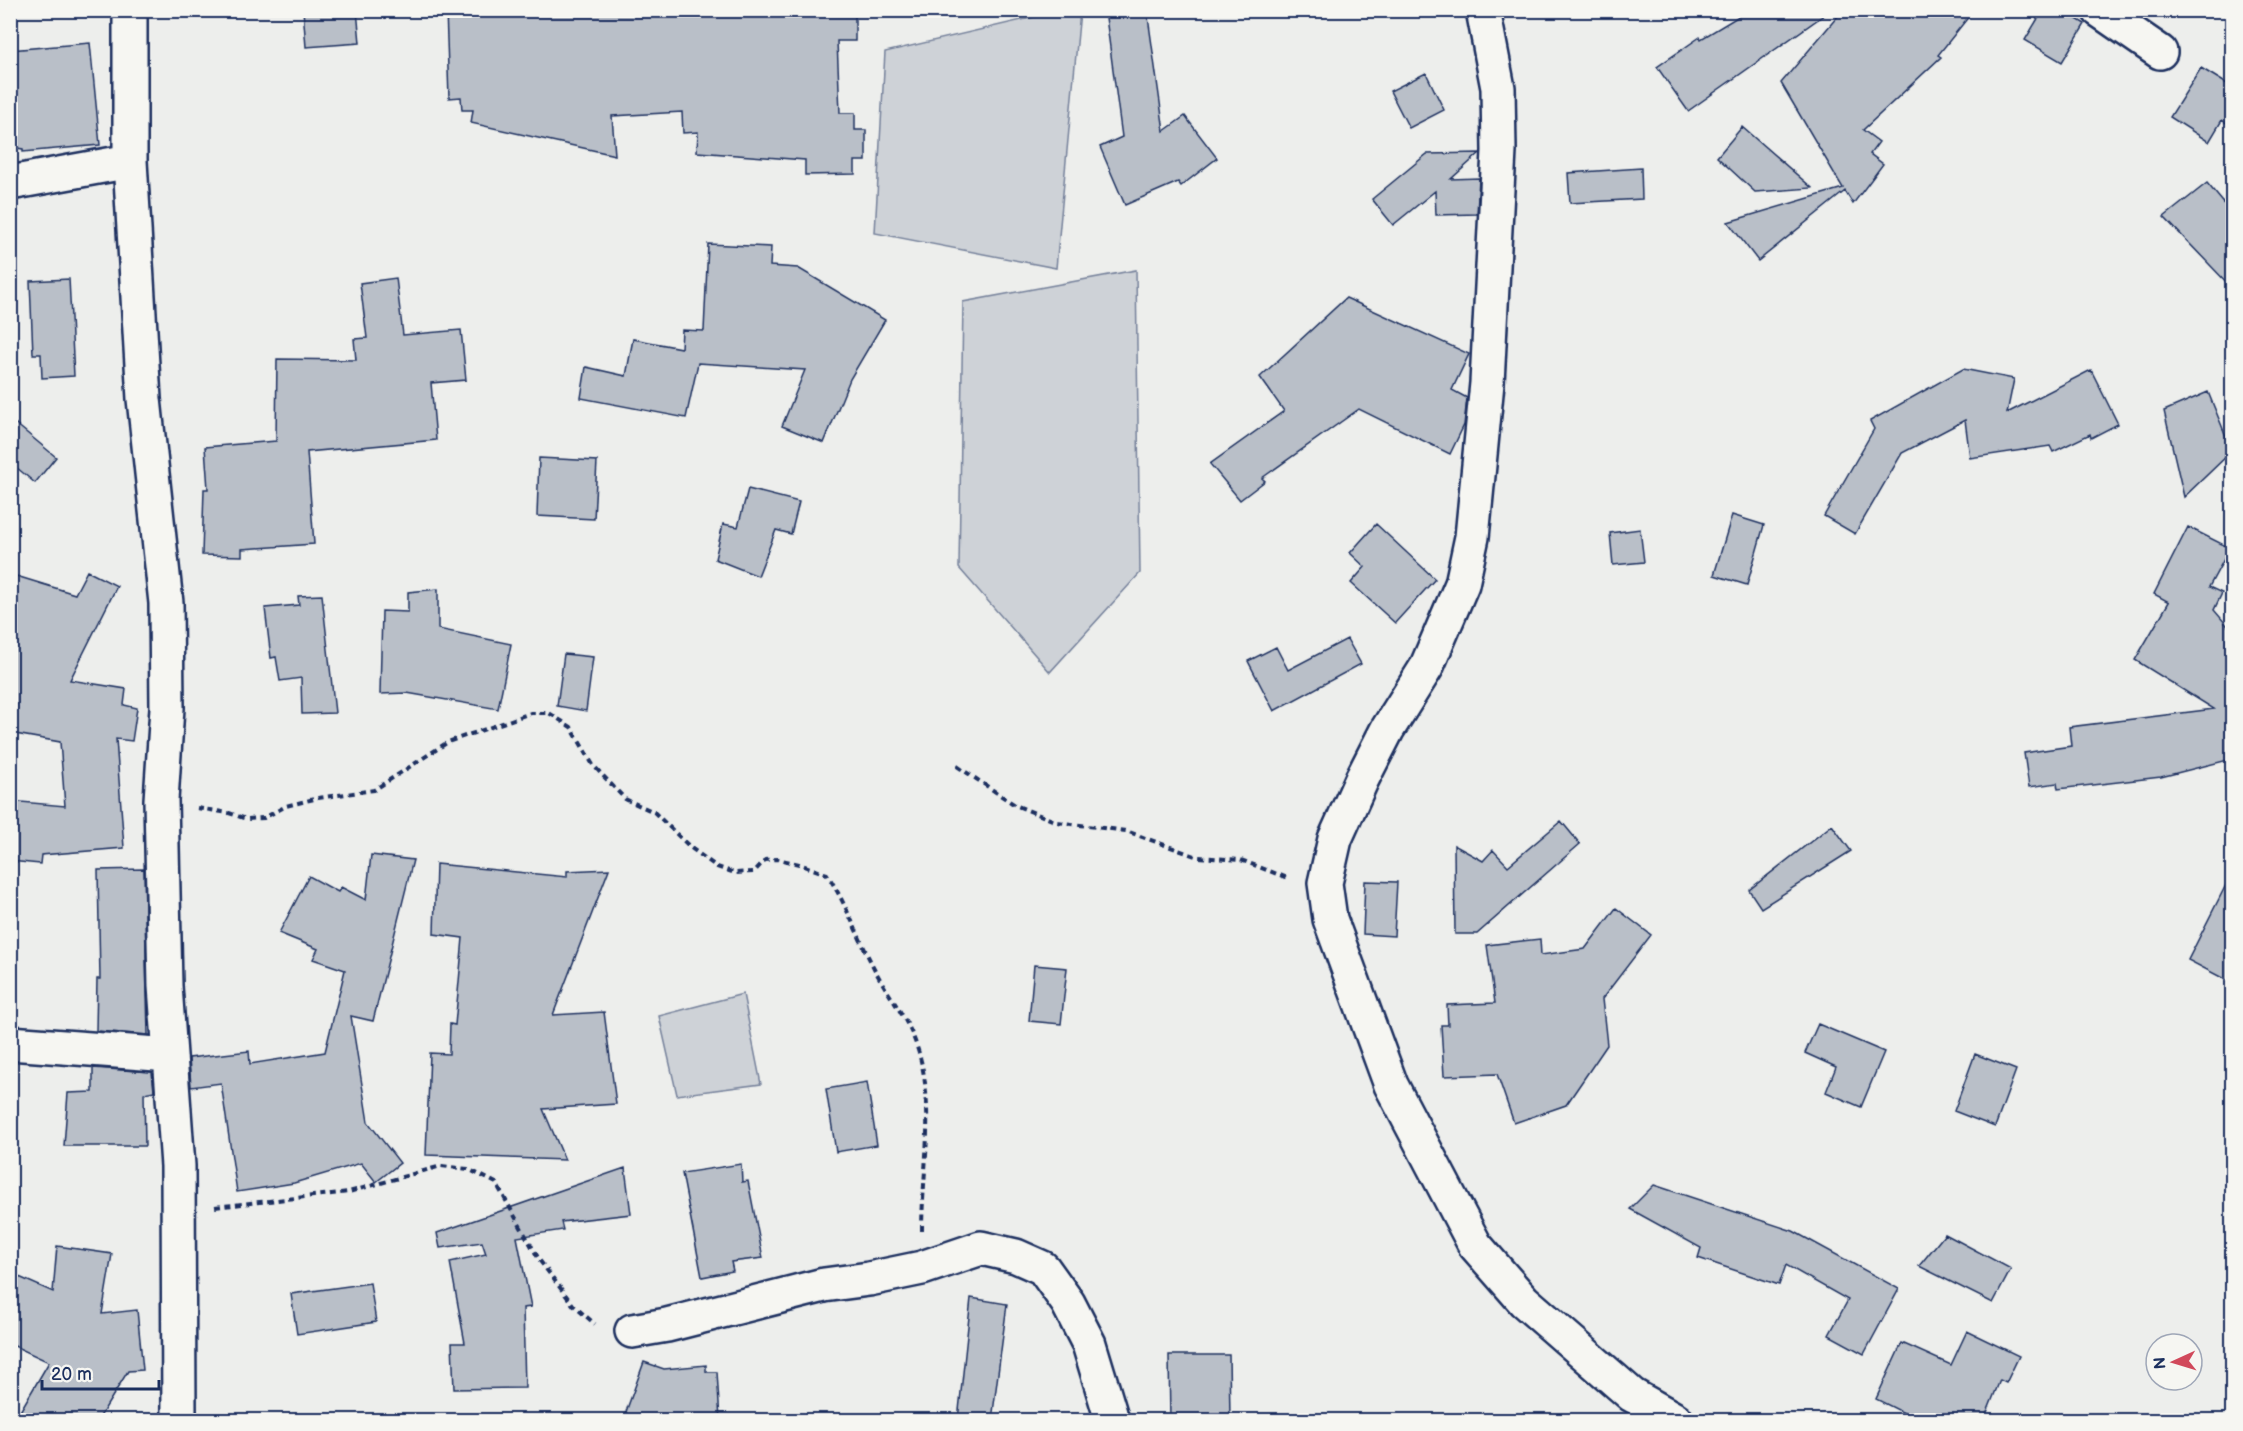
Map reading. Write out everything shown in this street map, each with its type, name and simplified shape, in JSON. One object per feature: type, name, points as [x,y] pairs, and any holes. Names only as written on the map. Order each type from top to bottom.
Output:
[{"type":"street","points":[[130,10],[130,161],[144,399],[166,603],[166,708],[161,800],[165,986],[178,1166],[179,1420]]},
{"type":"street","points":[[1483,10],[1498,88],[1499,151],[1487,383],[1472,537],[1462,584],[1426,668],[1387,730],[1335,839],[1325,883],[1327,900],[1330,919],[1391,1085],[1475,1245],[1524,1301],[1632,1395],[1676,1420]]},
{"type":"street","points":[[2099,10],[2160,51]]},
{"type":"street","points":[[10,183],[130,161]]},
{"type":"street","points":[[10,1043],[170,1054]]},
{"type":"street","points":[[632,1331],[668,1325],[824,1285],[922,1268],[981,1248],[1016,1256],[1043,1268],[1068,1303],[1089,1344],[1112,1420]]},
{"type":"path","points":[[161,800],[229,813],[246,819],[264,818],[286,806],[318,798],[374,790],[448,742],[531,713],[549,713],[571,728],[592,765],[625,799],[654,812],[691,848],[717,867],[735,873],[754,872],[765,860],[778,859],[827,874],[843,899],[854,929],[917,1045],[928,1132],[922,1202],[922,1268]]},
{"type":"path","points":[[957,766],[1015,805],[1058,822],[1126,831],[1198,857],[1241,860],[1280,873],[1327,900]]},
{"type":"path","points":[[178,1210],[349,1192],[441,1166],[468,1169],[496,1183],[540,1261],[574,1306],[599,1327],[632,1331]]},
{"type":"shaded area","points":[[1060,11],[1080,11],[1056,268],[875,233],[885,52]]},
{"type":"shaded area","points":[[1136,270],[1140,573],[1050,672],[959,568],[963,302]]},
{"type":"shaded area","points":[[743,994],[761,1084],[677,1095],[659,1016]]},
{"type":"building","points":[[303,10],[357,10],[360,43],[306,47]]},
{"type":"building","points":[[446,10],[855,10],[855,41],[837,41],[840,113],[855,113],[855,130],[866,130],[866,161],[855,161],[855,174],[805,175],[805,160],[697,152],[698,132],[683,133],[682,112],[612,116],[615,155],[471,123],[473,110],[462,110],[461,97],[449,98]]},
{"type":"building","points":[[1105,10],[1147,10],[1164,131],[1185,116],[1217,158],[1181,186],[1178,182],[1125,205],[1100,147],[1122,137]]},
{"type":"building","points":[[1749,10],[1831,10],[1688,111],[1657,67],[1700,37],[1701,39]]},
{"type":"building","points":[[1843,10],[1974,10],[1938,55],[1941,57],[1863,130],[1879,142],[1870,154],[1883,164],[1853,204],[1845,191],[1758,261],[1728,222],[1843,188],[1781,83]]},
{"type":"building","points":[[2043,10],[2062,10],[2085,24],[2062,62],[2025,40]]},
{"type":"building","points":[[90,43],[100,145],[23,152],[23,149],[10,147],[10,50]]},
{"type":"building","points":[[2201,68],[2232,87],[2232,127],[2222,120],[2209,142],[2170,117]]},
{"type":"building","points":[[1426,73],[1444,110],[1409,128],[1390,91]]},
{"type":"building","points":[[1742,127],[1812,188],[1755,192],[1717,157]]},
{"type":"building","points":[[1480,153],[1451,179],[1479,178],[1477,214],[1436,215],[1435,191],[1393,225],[1372,199],[1427,154]]},
{"type":"building","points":[[1641,168],[1642,199],[1570,203],[1568,173]]},
{"type":"building","points":[[2207,183],[2232,213],[2232,288],[2164,217]]},
{"type":"building","points":[[708,244],[771,247],[770,266],[798,268],[885,320],[850,379],[824,443],[782,426],[805,370],[698,363],[686,418],[581,398],[586,367],[626,376],[633,339],[681,348],[682,330],[704,331]]},
{"type":"building","points":[[396,278],[403,335],[461,330],[466,380],[431,383],[436,440],[307,452],[314,544],[242,549],[242,556],[202,555],[204,489],[208,489],[205,447],[276,441],[277,359],[356,360],[354,339],[367,338],[360,283]]},
{"type":"building","points":[[69,279],[74,376],[42,378],[41,354],[33,354],[30,281]]},
{"type":"building","points":[[1346,298],[1469,354],[1452,390],[1467,398],[1464,425],[1450,454],[1359,409],[1262,478],[1265,481],[1240,500],[1210,464],[1284,411],[1260,377]]},
{"type":"building","points":[[1963,369],[2014,379],[2007,413],[2091,370],[2118,424],[2091,438],[2090,434],[2053,452],[2050,446],[1970,458],[1965,420],[1902,453],[1855,534],[1824,516],[1874,429],[1870,421]]},
{"type":"building","points":[[2208,392],[2232,451],[2184,497],[2164,411]]},
{"type":"building","points":[[10,419],[56,457],[35,483],[10,462]]},
{"type":"building","points":[[539,458],[597,461],[594,519],[537,516]]},
{"type":"building","points":[[748,489],[799,502],[791,534],[776,530],[758,576],[715,559],[723,524],[738,527]]},
{"type":"building","points":[[1732,515],[1764,525],[1747,585],[1714,575]]},
{"type":"building","points":[[1376,524],[1435,579],[1395,623],[1351,583],[1365,567],[1350,553]]},
{"type":"building","points":[[2188,527],[2230,548],[2209,587],[2222,593],[2214,610],[2232,631],[2232,759],[2161,777],[2058,789],[2057,783],[2029,787],[2024,753],[2071,746],[2069,727],[2214,709],[2135,660],[2169,602],[2154,594]]},
{"type":"building","points":[[1640,529],[1644,562],[1613,565],[1610,533]]},
{"type":"building","points":[[87,571],[117,586],[70,680],[126,689],[124,705],[137,708],[132,741],[116,739],[124,848],[41,855],[40,864],[10,861],[10,801],[65,806],[60,742],[10,733],[10,574],[75,594]]},
{"type":"building","points":[[438,589],[438,629],[511,644],[498,709],[407,693],[380,694],[382,611],[408,612],[408,592]]},
{"type":"building","points":[[322,595],[335,713],[302,714],[301,678],[280,681],[276,657],[271,658],[265,608],[299,605],[298,596]]},
{"type":"building","points":[[1347,639],[1361,664],[1274,711],[1248,661],[1276,647],[1288,670]]},
{"type":"building","points":[[564,654],[593,657],[586,711],[557,706]]},
{"type":"building","points":[[1561,821],[1580,844],[1477,934],[1455,934],[1454,845],[1483,861],[1493,850],[1508,866]]},
{"type":"building","points":[[1832,825],[1851,851],[1761,908],[1749,890]]},
{"type":"building","points":[[371,855],[413,860],[373,1021],[351,1016],[368,1122],[400,1163],[376,1182],[361,1163],[294,1183],[237,1192],[221,1083],[191,1087],[189,1058],[249,1051],[250,1064],[325,1052],[345,970],[313,959],[318,949],[279,933],[309,876],[338,892],[341,887],[366,900]]},
{"type":"building","points":[[436,864],[567,877],[567,871],[609,869],[553,1015],[604,1012],[616,1104],[543,1109],[565,1160],[426,1155],[430,1053],[449,1054],[450,1024],[455,1025],[463,938],[434,934]]},
{"type":"building","points":[[144,869],[148,1035],[96,1031],[97,979],[100,979],[98,870]]},
{"type":"building","points":[[2232,873],[2232,983],[2188,960]]},
{"type":"building","points":[[1365,881],[1397,882],[1394,936],[1363,934]]},
{"type":"building","points":[[1616,908],[1651,935],[1602,999],[1607,1045],[1566,1105],[1514,1123],[1497,1074],[1444,1076],[1441,1025],[1448,1025],[1447,1005],[1495,1003],[1487,945],[1540,939],[1541,955],[1585,949]]},
{"type":"building","points":[[1034,965],[1067,968],[1061,1024],[1029,1021]]},
{"type":"building","points":[[1818,1024],[1884,1052],[1861,1107],[1826,1092],[1836,1067],[1805,1053]]},
{"type":"building","points":[[1975,1054],[2016,1070],[1995,1127],[1954,1111]]},
{"type":"building","points":[[93,1068],[152,1072],[154,1091],[144,1093],[145,1146],[64,1146],[68,1093],[93,1092]]},
{"type":"building","points":[[867,1082],[877,1145],[836,1152],[826,1089]]},
{"type":"building","points":[[741,1164],[742,1182],[748,1181],[763,1258],[731,1262],[733,1271],[702,1277],[682,1173]]},
{"type":"building","points":[[625,1168],[631,1214],[561,1222],[563,1230],[517,1237],[531,1307],[523,1308],[525,1388],[454,1389],[452,1343],[465,1343],[450,1262],[486,1254],[482,1242],[440,1248],[437,1233]]},
{"type":"building","points":[[1654,1185],[1793,1231],[1899,1289],[1864,1354],[1829,1335],[1848,1300],[1786,1265],[1779,1285],[1698,1258],[1701,1248],[1630,1209]]},
{"type":"building","points":[[1945,1234],[2011,1269],[1993,1303],[1919,1266]]},
{"type":"building","points":[[57,1246],[112,1254],[102,1314],[137,1310],[143,1370],[128,1371],[98,1420],[15,1420],[49,1362],[10,1344],[10,1273],[53,1292]]},
{"type":"building","points":[[370,1283],[376,1322],[297,1334],[291,1294]]},
{"type":"building","points":[[971,1298],[1007,1304],[992,1420],[958,1420]]},
{"type":"building","points":[[1967,1331],[2019,1356],[2006,1383],[2000,1380],[1984,1420],[1918,1420],[1876,1399],[1902,1343],[1951,1365]]},
{"type":"building","points":[[1169,1355],[1229,1355],[1230,1420],[1170,1420]]},
{"type":"building","points":[[644,1362],[664,1369],[706,1365],[706,1372],[717,1372],[720,1420],[623,1420]]}]
